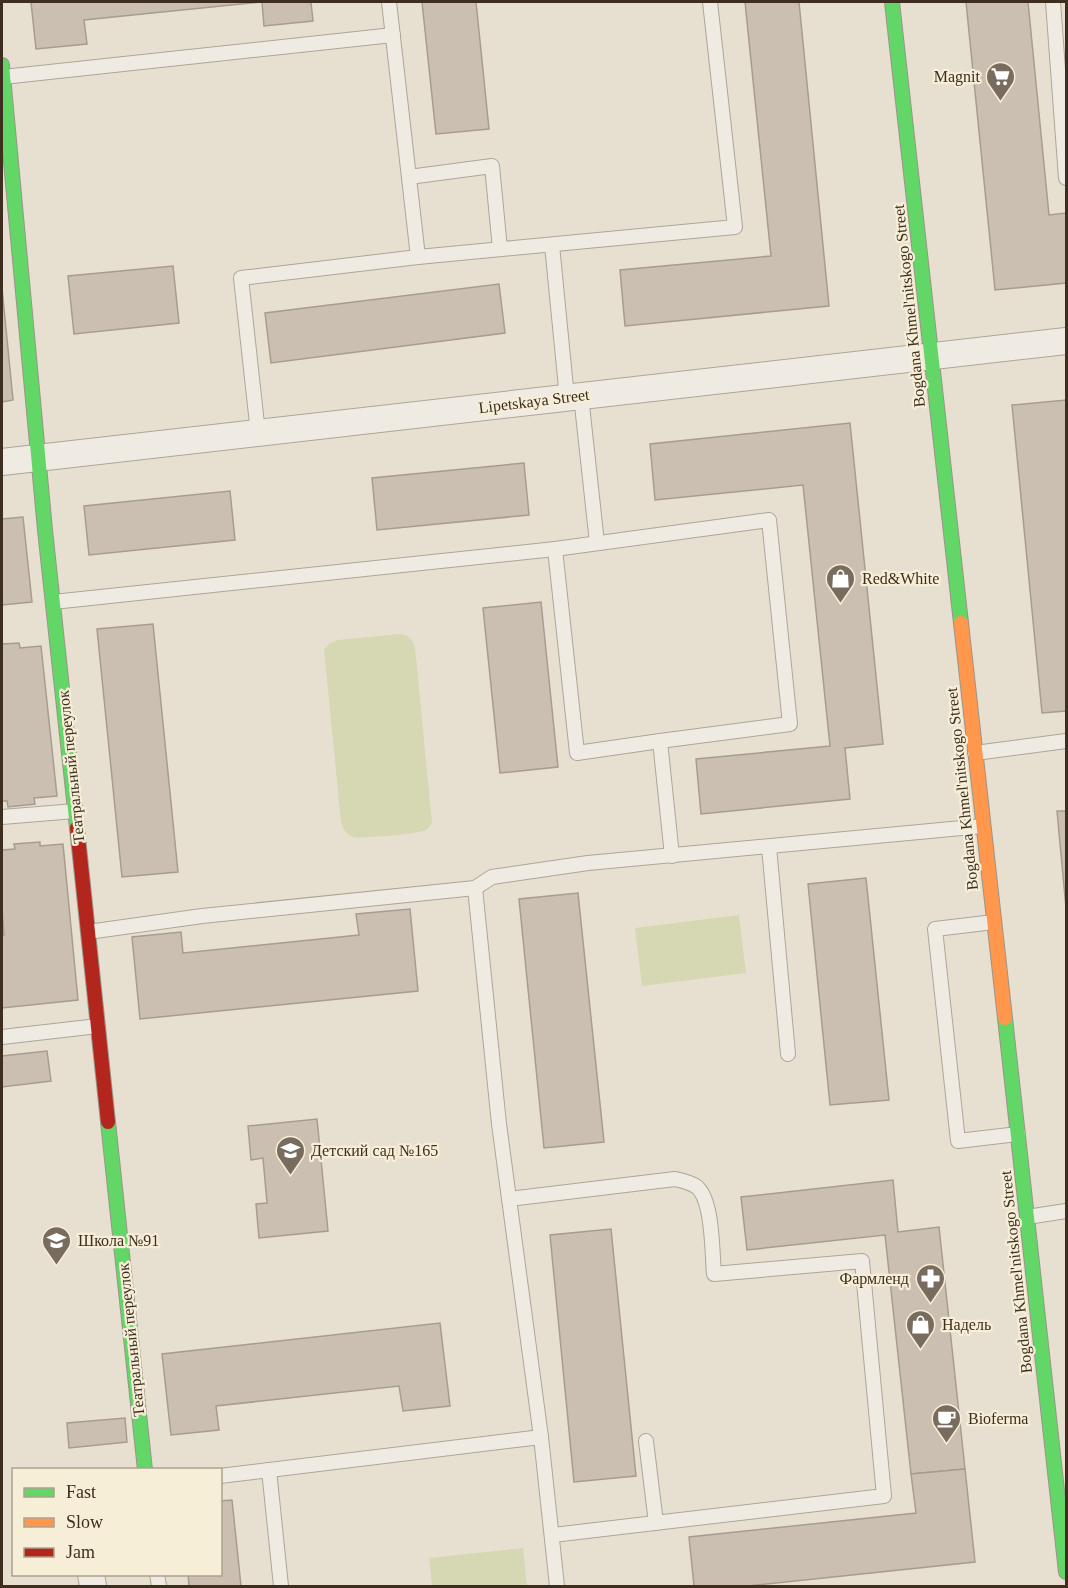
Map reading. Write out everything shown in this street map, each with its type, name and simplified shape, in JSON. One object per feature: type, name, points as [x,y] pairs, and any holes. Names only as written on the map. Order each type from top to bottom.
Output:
[{"type":"main road","name":"Bogdana Khmel'nitskogo Street","points":[[892,2],[1066,1572]]},
{"type":"main road","name":"Театральный переулок","points":[[2,71],[38,458],[145,1468]]},
{"type":"street","name":"Lipetskaya Street","points":[[2,462],[1066,341]]},
{"type":"lane","points":[[389,2],[418,257]]},
{"type":"lane","points":[[258,433],[241,278],[418,257],[735,227],[710,2]]},
{"type":"lane","points":[[1053,2],[1066,178]]},
{"type":"lane","points":[[2,71],[393,35]]},
{"type":"lane","points":[[409,177],[492,166],[500,249]]},
{"type":"lane","points":[[2,236],[17,235]]},
{"type":"lane","points":[[552,245],[597,543]]},
{"type":"lane","points":[[53,602],[555,549],[769,520],[790,724],[577,753],[555,549]]},
{"type":"lane","points":[[660,741],[672,856]]},
{"type":"lane","points":[[975,753],[1066,741]]},
{"type":"lane","points":[[2,817],[75,811]]},
{"type":"lane","points":[[88,932],[213,915],[475,888],[492,877],[588,863],[769,848],[983,826]]},
{"type":"lane","points":[[769,848],[788,1054]]},
{"type":"lane","points":[[475,888],[499,1124],[541,1437],[557,1587]]},
{"type":"lane","points":[[994,922],[935,929],[958,1141],[1018,1134]]},
{"type":"lane","points":[[2,1037],[98,1026]]},
{"type":"lane","points":[[509,1199],[675,1179],[698,1188],[707,1205],[714,1274],[862,1261],[884,1496],[553,1535]]},
{"type":"lane","points":[[1027,1217],[1066,1211]]},
{"type":"lane","points":[[222,1476],[541,1437]]},
{"type":"lane","points":[[646,1442],[656,1523]]},
{"type":"lane","points":[[269,1470],[281,1587]]},
{"type":"green space","points":[[399,634],[409,638],[415,647],[432,823],[426,830],[420,832],[353,837],[345,831],[341,822],[324,650],[329,644],[338,640]]},
{"type":"green space","points":[[739,915],[746,973],[642,986],[635,928]]},
{"type":"green space","points":[[523,1548],[527,1586],[432,1586],[429,1558]]},
{"type":"building","points":[[31,2],[262,2],[84,20],[87,44],[36,49]]},
{"type":"building","points":[[262,2],[311,2],[313,21],[264,26]]},
{"type":"building","points":[[422,2],[476,2],[489,129],[436,134]]},
{"type":"building","points":[[745,2],[799,2],[829,306],[625,326],[620,270],[771,256]]},
{"type":"building","points":[[966,2],[1028,2],[1049,215],[1066,213],[1066,283],[995,290]]},
{"type":"building","points":[[173,266],[179,323],[74,334],[68,276]]},
{"type":"building","points":[[499,284],[505,333],[271,363],[265,313]]},
{"type":"building","points":[[2,288],[13,400],[2,402]]},
{"type":"building","points":[[1066,400],[1066,711],[1042,713],[1012,405]]},
{"type":"building","points":[[850,423],[883,744],[845,748],[850,799],[701,814],[696,759],[830,746],[803,485],[655,500],[650,444]]},
{"type":"building","points":[[524,463],[529,515],[377,530],[372,478]]},
{"type":"building","points":[[230,491],[235,540],[89,555],[84,506]]},
{"type":"building","points":[[23,517],[32,602],[2,605],[2,519]]},
{"type":"building","points":[[541,602],[558,767],[500,773],[483,608]]},
{"type":"building","points":[[153,624],[178,872],[122,877],[97,629]]},
{"type":"building","points":[[19,643],[20,648],[41,646],[57,796],[34,798],[35,804],[8,807],[7,801],[2,801],[2,644]]},
{"type":"building","points":[[1057,811],[1066,811],[1066,908]]},
{"type":"building","points":[[40,842],[40,846],[63,844],[78,1000],[2,1008],[2,936],[4,935],[2,850],[15,849],[14,844]]},
{"type":"building","points":[[866,878],[889,1100],[830,1105],[808,884]]},
{"type":"building","points":[[578,893],[604,1142],[544,1148],[519,899]]},
{"type":"building","points":[[410,909],[418,991],[140,1019],[132,937],[181,932],[183,953],[359,935],[356,914]]},
{"type":"building","points":[[47,1051],[51,1081],[2,1087],[2,1056]]},
{"type":"building","points":[[317,1119],[328,1231],[259,1238],[256,1204],[267,1203],[263,1158],[251,1160],[248,1126]]},
{"type":"building","points":[[893,1180],[898,1232],[939,1227],[965,1469],[911,1474],[885,1235],[747,1250],[741,1197]]},
{"type":"building","points":[[611,1229],[636,1476],[574,1482],[550,1235]]},
{"type":"building","points":[[440,1323],[450,1406],[403,1411],[399,1386],[216,1406],[219,1430],[171,1435],[162,1354]]},
{"type":"building","points":[[125,1418],[127,1442],[69,1448],[67,1423]]},
{"type":"building","points":[[965,1469],[975,1562],[747,1586],[694,1586],[689,1537],[916,1513],[911,1474]]},
{"type":"building","points":[[232,1500],[241,1586],[189,1586],[188,1576],[222,1576],[222,1501]]},
{"type":"traffic: fast","points":[[892,2],[961,623]]},
{"type":"traffic: fast","points":[[2,65],[45,530],[77,828]]},
{"type":"traffic: fast","points":[[1005,1018],[1066,1572]]},
{"type":"traffic: fast","points":[[108,1122],[145,1468]]},
{"type":"traffic: slow","points":[[961,623],[1005,1018]]},
{"type":"traffic: jam","points":[[77,828],[108,1122]]},
{"type":"place","name":"Magnit","points":[[1001,102]]},
{"type":"place","name":"Red&White","points":[[841,604]]},
{"type":"place","name":"Детский сад №165","points":[[290,1176]]},
{"type":"place","name":"Школа №91","points":[[57,1266]]},
{"type":"place","name":"Фармленд","points":[[930,1304]]},
{"type":"place","name":"Надель","points":[[921,1350]]},
{"type":"place","name":"Bioferma","points":[[947,1444]]}]
